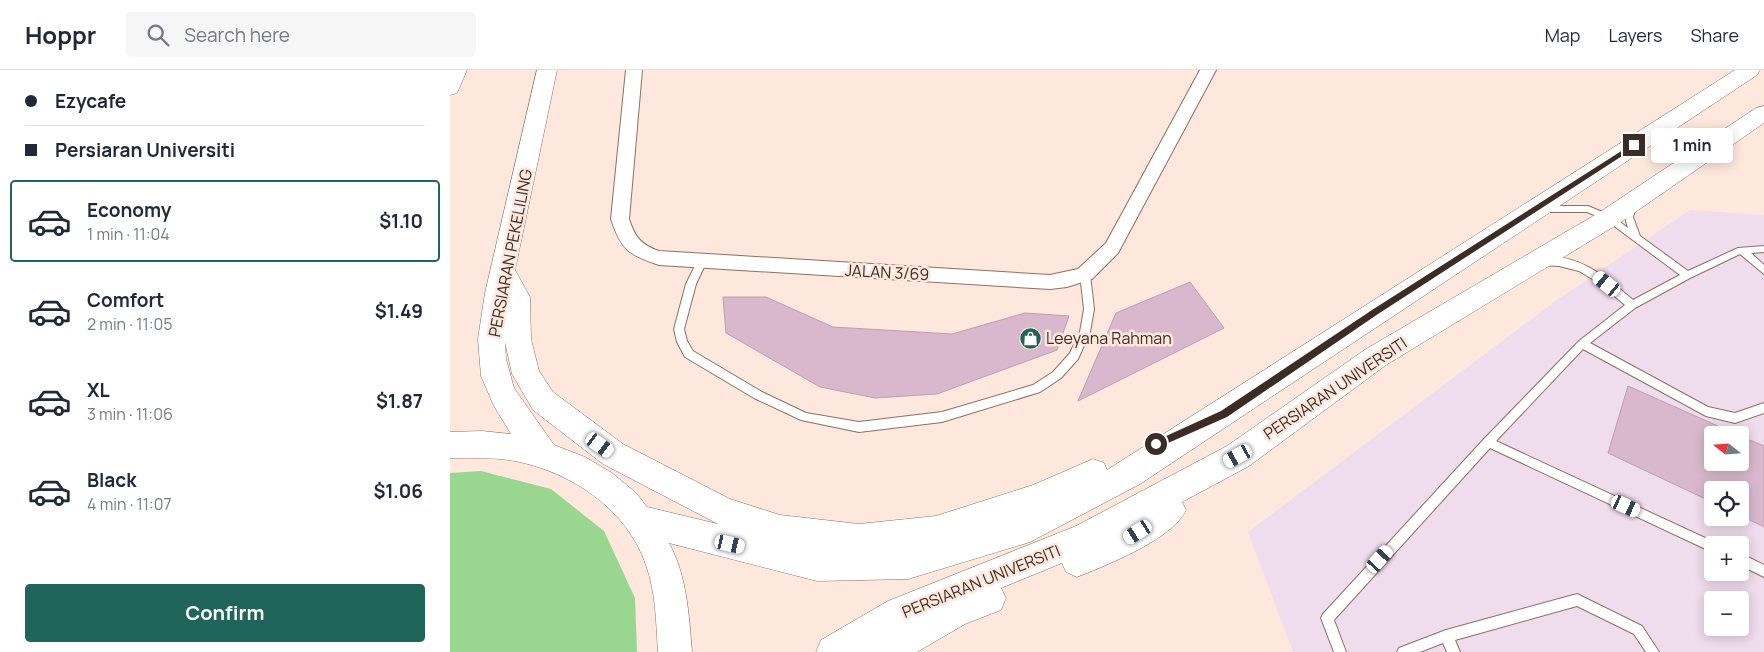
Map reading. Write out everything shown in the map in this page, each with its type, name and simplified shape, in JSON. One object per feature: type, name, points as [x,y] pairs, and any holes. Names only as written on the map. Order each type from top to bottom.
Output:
[{"type":"main road","points":[[450,88],[457,70]]},
{"type":"main road","name":"PERSIARAN PEKELILING","points":[[543,453],[520,425],[495,375],[492,352],[495,318],[503,271],[546,70]]},
{"type":"main road","name":"PERSIARAN UNIVERSITI","points":[[639,520],[817,565],[908,563],[1019,531],[1129,474],[1224,414],[1375,312],[1750,70]]},
{"type":"main road","name":"PERSIARAN UNIVERSITI","points":[[833,652],[900,613],[1088,537],[1238,456],[1376,357],[1609,218],[1764,114]]},
{"type":"main road","points":[[503,271],[518,297],[518,339],[526,374],[544,401],[612,454],[724,512],[780,530],[858,540],[936,531],[1038,498],[1224,414]]},
{"type":"main road","points":[[450,445],[506,446],[543,453],[580,468],[613,491],[639,520],[659,558],[671,603],[675,652]]},
{"type":"main road","points":[[884,652],[954,612],[1124,541],[1167,513],[1238,456]]},
{"type":"street","name":"JALAN 3/69","points":[[634,70],[620,219],[627,242],[639,252],[659,258],[1050,282],[1068,280],[1085,274],[1112,248],[1208,70]]},
{"type":"lane","points":[[1633,202],[1629,217],[1638,239]]},
{"type":"lane","points":[[1534,210],[1588,209],[1609,218],[1687,275]]},
{"type":"lane","points":[[1340,652],[1326,618],[1488,442],[1582,344],[1632,305],[1687,275],[1740,250],[1764,248]]},
{"type":"lane","points":[[1740,250],[1764,270]]},
{"type":"lane","points":[[702,261],[691,284],[679,329],[682,342],[689,354],[758,395],[805,417],[859,427],[942,417],[1036,389],[1057,375],[1074,356],[1085,332],[1089,309],[1085,274]]},
{"type":"lane","points":[[1533,263],[1561,261],[1581,266],[1632,305]]},
{"type":"lane","points":[[1582,344],[1706,411],[1736,418],[1764,408]]},
{"type":"lane","points":[[1488,442],[1704,543]]},
{"type":"lane","points":[[1749,563],[1764,570]]},
{"type":"lane","points":[[1403,652],[1446,636],[1577,600],[1638,630],[1653,652]]},
{"type":"lane","points":[[1446,636],[1454,652]]},
{"type":"shaded area","points":[[1690,210],[1764,215],[1764,652],[1293,652],[1248,532],[1557,300]]},
{"type":"green space","points":[[481,471],[551,489],[604,531],[635,598],[637,652],[450,652],[450,473]]},
{"type":"building","points":[[1190,282],[1224,328],[1078,401],[1116,313]]},
{"type":"building","points":[[723,297],[766,297],[833,327],[952,334],[1025,313],[1069,316],[1057,350],[937,394],[875,398],[820,387],[726,333]]},
{"type":"building","points":[[1628,386],[1718,426],[1704,426],[1704,471],[1749,471],[1749,440],[1764,446],[1764,527],[1749,520],[1749,481],[1704,481],[1704,498],[1608,453]]},
{"type":"place","name":"Leeyana Rahman","points":[[1030,338]]},
{"type":"route","points":[[1156,444],[1224,414],[1375,312],[1634,145]]}]
